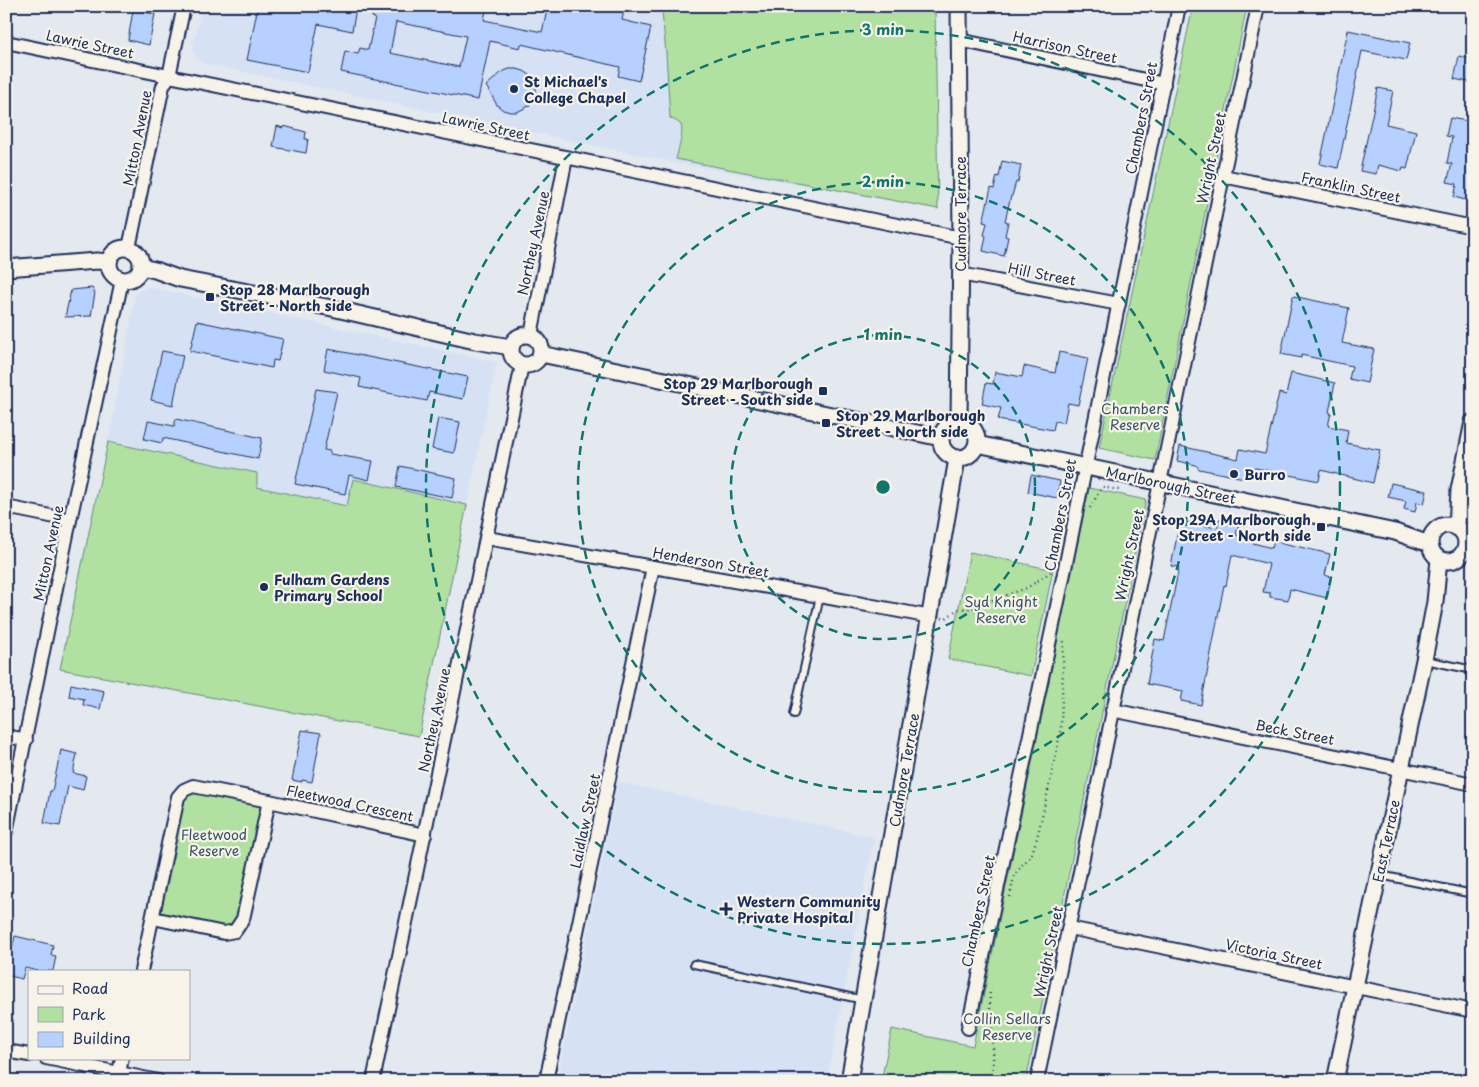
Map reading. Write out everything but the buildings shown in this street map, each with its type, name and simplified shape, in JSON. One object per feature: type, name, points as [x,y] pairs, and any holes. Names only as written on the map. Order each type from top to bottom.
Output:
[{"type":"street","name":"Mitton Avenue","points":[[129,248],[163,86],[169,76],[184,6]]},
{"type":"street","name":"Cudmore Terrace","points":[[959,6],[961,238],[959,422]]},
{"type":"street","name":"Chambers Street","points":[[968,1028],[1064,573],[1179,6]]},
{"type":"street","name":"Wright Street","points":[[1037,1081],[1258,6]]},
{"type":"street","name":"Harrison Street","points":[[959,40],[1164,84]]},
{"type":"street","name":"Lawrie Street","points":[[6,42],[961,238]]},
{"type":"street","name":"Northey Avenue","points":[[531,335],[566,158]]},
{"type":"street","name":"Franklin Street","points":[[1223,176],[1473,227]]},
{"type":"street","points":[[129,248],[140,256],[141,267],[138,274],[133,278],[122,280],[111,272],[109,262],[114,252],[129,248]]},
{"type":"street","points":[[6,268],[97,261],[109,262]]},
{"type":"street","points":[[141,267],[180,279],[332,308],[475,341],[511,347]]},
{"type":"street","name":"Hill Street","points":[[960,274],[1119,304]]},
{"type":"street","name":"Mitton Avenue","points":[[6,832],[70,520],[122,280]]},
{"type":"street","points":[[521,335],[531,335],[540,343],[541,354],[533,364],[522,365],[512,356],[511,347],[516,338],[521,335]]},
{"type":"street","points":[[541,354],[941,438]]},
{"type":"street","name":"Northey Avenue","points":[[372,1081],[522,365]]},
{"type":"street","points":[[959,422],[970,426],[975,431],[978,440],[974,452],[968,457],[957,459],[946,454],[941,438],[946,427],[959,422]]},
{"type":"street","points":[[1455,539],[1432,552],[1445,561],[1457,560],[1463,555],[1455,539],[1460,490],[1472,430]]},
{"type":"street","name":"Marlborough Street","points":[[977,444],[1395,532],[1455,539]]},
{"type":"street","name":"Cudmore Terrace","points":[[849,1081],[957,459]]},
{"type":"street","points":[[6,507],[70,520]]},
{"type":"street","name":"Henderson Street","points":[[487,538],[930,617]]},
{"type":"street","name":"East Terrace","points":[[1335,1081],[1445,561]]},
{"type":"street","name":"Laidlaw Street","points":[[546,1081],[653,567]]},
{"type":"street","name":"Beck Street","points":[[1112,710],[1473,784]]},
{"type":"street","points":[[6,736],[26,740]]},
{"type":"street","name":"Fleetwood Crescent","points":[[141,970],[178,797],[184,790],[193,786],[425,835]]},
{"type":"street","name":"Fleetwood Crescent","points":[[153,918],[224,933],[235,932],[243,919],[269,801]]},
{"type":"street","name":"Victoria Street","points":[[1069,928],[1473,1011]]},
{"type":"street","points":[[6,1050],[28,1055]]},
{"type":"street","points":[[56,1060],[158,1081]]},
{"type":"street","points":[[119,1073],[122,1060]]},
{"type":"lane","points":[[794,714],[820,596]]},
{"type":"lane","points":[[1424,660],[1473,670]]},
{"type":"lane","points":[[1378,875],[1473,894]]},
{"type":"lane","points":[[694,964],[864,1000]]},
{"type":"path","points":[[1088,513],[1102,487],[1119,490],[1120,486]]},
{"type":"path","points":[[930,617],[945,619],[958,609],[970,608],[1027,588],[1053,570],[1064,573]]},
{"type":"path","points":[[1008,904],[1014,876],[1031,856],[1037,838],[1054,765],[1062,727],[1064,638]]},
{"type":"path","points":[[990,988],[989,1005],[993,1070],[991,1081]]},
{"type":"shaded area","points":[[202,6],[935,6],[938,209],[682,164],[201,63],[192,51]]},
{"type":"shaded area","name":"Fulham Gardens Primary School","points":[[148,287],[497,362],[419,736],[60,669],[108,442],[136,292]]},
{"type":"shaded area","name":"Western Community Private Hospital","points":[[618,782],[874,837],[827,1081],[557,1081]]},
{"type":"green space","points":[[658,6],[935,6],[938,209],[676,159],[682,128],[679,123],[670,118],[662,12]]},
{"type":"green space","name":"Chambers Reserve","points":[[1193,6],[1247,6],[1155,460],[1099,448]]},
{"type":"green space","points":[[108,442],[257,473],[257,487],[347,506],[353,479],[467,505],[419,736],[60,669]]},
{"type":"green space","name":"Collin Sellars Reserve","points":[[1089,488],[1146,500],[1026,1081],[881,1081],[892,1029],[973,1046]]},
{"type":"green space","name":"Syd Knight Reserve","points":[[970,552],[1053,570],[1031,676],[948,659]]},
{"type":"green space","name":"Fleetwood Reserve","points":[[193,791],[265,804],[239,917],[233,928],[157,915],[181,800]]},
{"type":"place","name":"St Michael's College Chapel","points":[[514,89]]},
{"type":"place","name":"Stop 28 Marlborough Street - North side","points":[[210,297]]},
{"type":"place","name":"Stop 29 Marlborough Street - South side","points":[[823,391]]},
{"type":"place","name":"Stop 29 Marlborough Street - North side","points":[[826,423]]},
{"type":"place","name":"Burro","points":[[1234,474]]},
{"type":"place","name":"Stop 29A Marlborough Street - North side","points":[[1321,527]]},
{"type":"place","name":"Fulham Gardens Primary School","points":[[264,587]]},
{"type":"place","name":"Western Community Private Hospital","points":[[726,909]]}]
